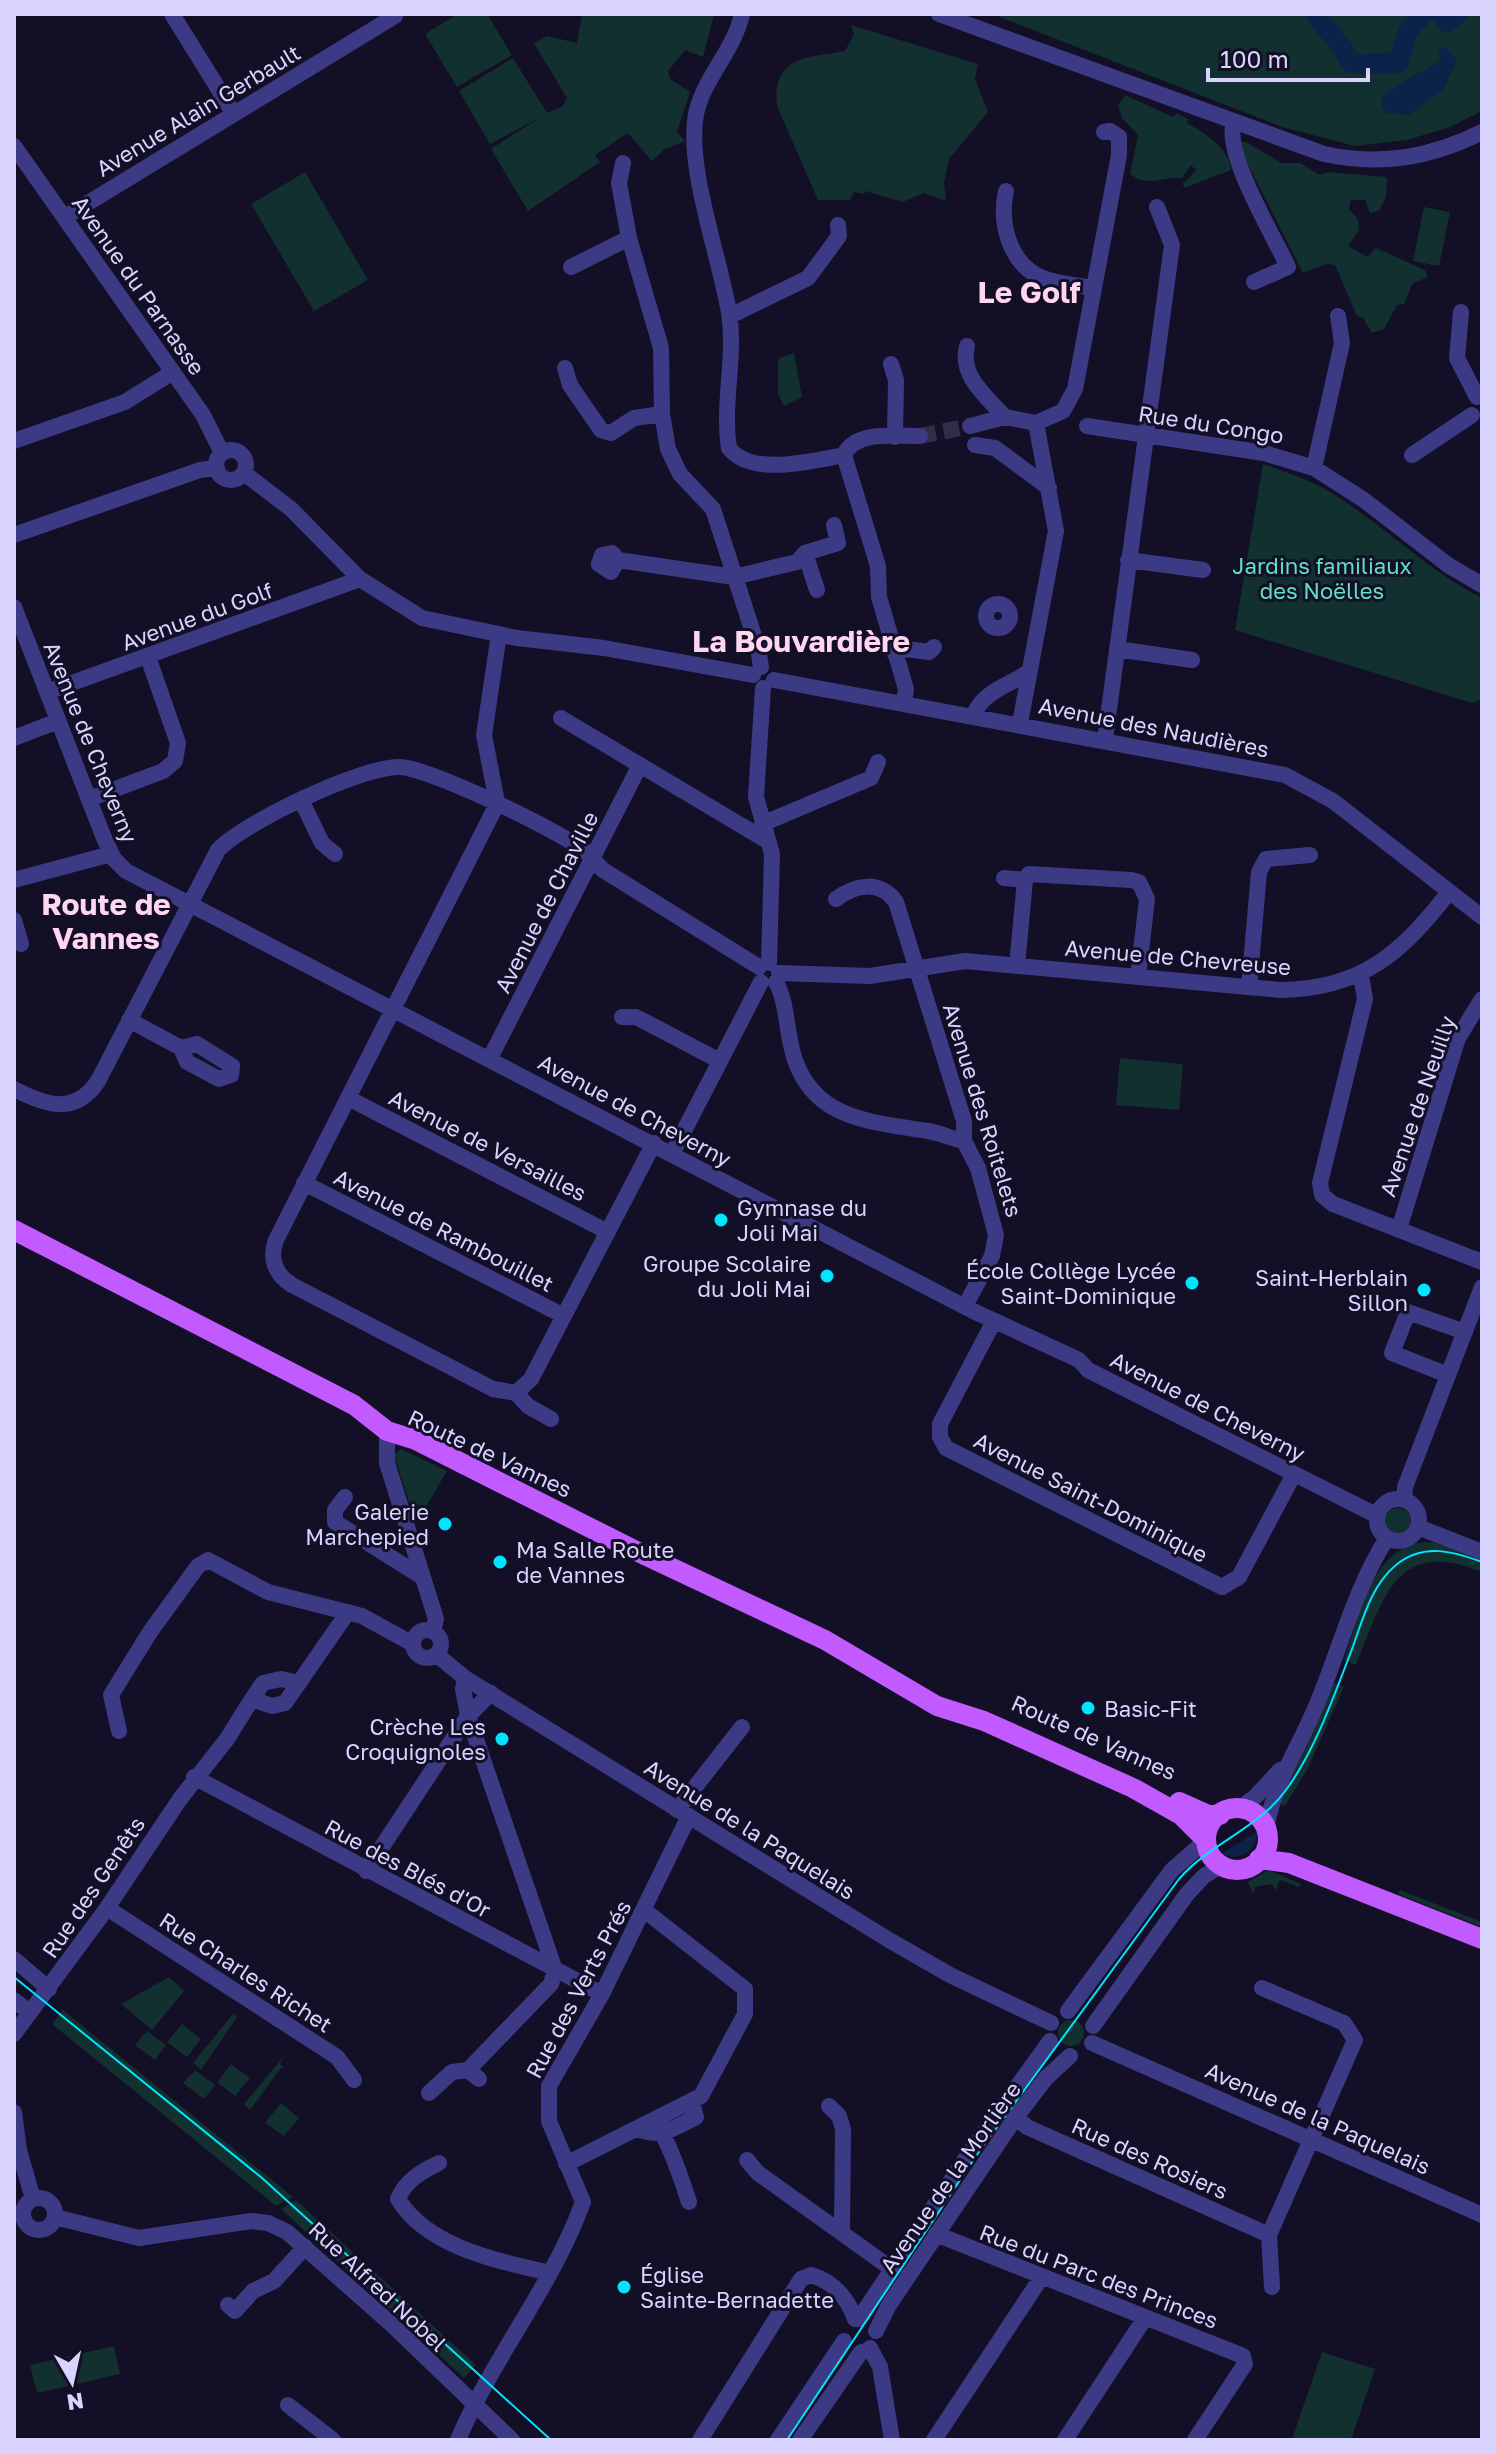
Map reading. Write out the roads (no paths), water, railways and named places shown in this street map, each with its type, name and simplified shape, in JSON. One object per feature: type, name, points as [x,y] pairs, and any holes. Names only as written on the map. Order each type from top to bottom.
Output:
[{"type":"main road","name":"Route de Vannes","points":[[14,1230],[354,1405],[387,1431],[416,1440],[654,1560],[825,1640],[849,1645],[941,1698],[1143,1793],[1188,1820],[1204,1840]]},
{"type":"main road","name":"Route de Vannes","points":[[941,1698],[1201,1813],[1230,1812]]},
{"type":"main road","points":[[1265,1842],[1240,1868],[1219,1867],[1207,1853],[1204,1840],[1209,1826],[1230,1812],[1255,1812],[1265,1842],[1289,1863],[1482,1939]]},
{"type":"main road","points":[[1265,1842],[1482,1930]]},
{"type":"street","points":[[172,14],[234,114]]},
{"type":"street","points":[[742,14],[733,42],[707,84],[694,128],[700,175],[730,316],[727,438],[737,458],[759,465],[844,455],[855,442],[920,436]]},
{"type":"street","points":[[939,14],[1324,154],[1371,161],[1434,153],[1482,132]]},
{"type":"street","name":"Avenue Alain Gerbault","points":[[65,217],[395,16]]},
{"type":"street","points":[[1234,122],[1231,135],[1236,156],[1288,267],[1254,282]]},
{"type":"street","points":[[970,426],[1005,417],[1036,423],[1063,411],[1073,397],[1120,143],[1117,135],[1104,132]]},
{"type":"street","name":"Avenue du Parnasse","points":[[14,146],[212,429],[220,461]]},
{"type":"street","points":[[623,163],[619,183],[629,238],[659,337],[664,373],[662,414],[671,456],[680,474],[713,509],[763,677],[756,766],[760,818],[769,842],[769,973],[797,1067],[825,1104],[864,1121],[931,1131],[964,1141]]},
{"type":"street","points":[[1006,191],[1002,209],[1007,236],[1027,268],[1043,278],[1093,288]]},
{"type":"street","points":[[1105,739],[1172,245],[1157,207]]},
{"type":"street","points":[[730,316],[808,278],[839,236],[838,225]]},
{"type":"street","points":[[571,267],[629,238]]},
{"type":"street","points":[[1412,455],[1477,418],[1470,404],[1480,396],[1457,358],[1461,312]]},
{"type":"street","points":[[1314,468],[1342,343],[1338,316]]},
{"type":"street","points":[[967,346],[964,357],[973,381],[1005,417]]},
{"type":"street","points":[[891,364],[896,380],[895,437]]},
{"type":"street","points":[[565,368],[570,385],[601,430],[611,433],[634,418],[662,414]]},
{"type":"street","points":[[14,441],[125,402],[173,372]]},
{"type":"street","points":[[1020,723],[1023,698],[1020,678],[1037,623],[1056,531],[1036,423]]},
{"type":"street","name":"Rue du Congo","points":[[1087,426],[1264,453],[1314,468],[1364,500],[1448,565],[1482,585]]},
{"type":"street","points":[[975,445],[995,448],[1049,488]]},
{"type":"street","points":[[14,535],[200,470],[220,461],[233,450],[241,454],[246,463],[244,473],[229,479],[220,461]]},
{"type":"street","points":[[844,455],[878,566],[879,597],[906,689],[904,702]]},
{"type":"street","name":"Avenue des Naudières","points":[[244,473],[291,509],[360,579],[422,618],[499,634],[604,648],[1020,723],[1278,773],[1308,784],[1482,917]]},
{"type":"street","points":[[618,560],[734,577],[797,562],[805,553],[838,543],[834,525]]},
{"type":"street","points":[[805,553],[817,590]]},
{"type":"street","points":[[1128,560],[1203,570]]},
{"type":"street","name":"Avenue du Golf","points":[[47,692],[360,579]]},
{"type":"street","name":"Avenue de Cheverny","points":[[14,607],[19,636],[47,692],[111,854],[126,871],[994,1321],[1079,1360],[1088,1370],[1378,1516]]},
{"type":"street","points":[[1011,617],[1037,623]]},
{"type":"street","points":[[499,634],[484,735],[496,804],[304,1183],[274,1245],[273,1261],[285,1281],[493,1389],[516,1393],[528,1406],[551,1419]]},
{"type":"street","points":[[895,654],[906,649],[929,652],[934,647]]},
{"type":"street","points":[[1117,649],[1192,660]]},
{"type":"street","points":[[89,799],[163,771],[176,757],[178,743],[148,657]]},
{"type":"street","points":[[974,715],[981,702],[1020,678]]},
{"type":"street","points":[[561,718],[769,842]]},
{"type":"street","points":[[14,738],[58,721]]},
{"type":"street","points":[[742,826],[871,778],[878,762]]},
{"type":"street","name":"Avenue de Chaville","points":[[490,1058],[640,765]]},
{"type":"street","points":[[14,1089],[52,1105],[79,1101],[98,1081],[188,904],[224,844],[352,776],[398,767],[434,774],[586,851],[627,886],[769,973]]},
{"type":"street","points":[[302,802],[322,843],[335,854]]},
{"type":"street","points":[[14,880],[111,854]]},
{"type":"street","points":[[1249,987],[1259,872],[1266,859],[1310,855]]},
{"type":"street","points":[[1017,966],[1025,880],[1029,874],[1039,872],[1139,882],[1147,899],[1138,977]]},
{"type":"street","points":[[1004,878],[1025,880]]},
{"type":"street","name":"Avenue des Roitelets","points":[[836,899],[846,891],[873,885],[890,893],[896,902],[917,968],[964,1121],[964,1141],[978,1168],[996,1231],[992,1256],[965,1306]]},
{"type":"street","name":"Avenue de Chevreuse","points":[[769,973],[870,976],[965,961],[1300,989],[1361,975],[1403,946],[1449,892]]},
{"type":"street","points":[[14,920],[21,944]]},
{"type":"street","points":[[673,1152],[769,973]]},
{"type":"street","points":[[1361,975],[1365,999],[1320,1191],[1328,1201],[1482,1262]]},
{"type":"street","name":"Avenue de Neuilly","points":[[1399,1229],[1458,1038],[1482,999]]},
{"type":"street","points":[[622,1017],[636,1017],[720,1061]]},
{"type":"street","points":[[129,1020],[181,1048]]},
{"type":"street","name":"Avenue de Versailles","points":[[348,1098],[608,1232]]},
{"type":"street","points":[[516,1393],[531,1379],[654,1143]]},
{"type":"street","name":"Avenue de Rambouillet","points":[[304,1183],[564,1316]]},
{"type":"street","points":[[1404,1500],[1405,1487],[1482,1287]]},
{"type":"street","points":[[1448,1375],[1392,1353],[1408,1312],[1465,1332]]},
{"type":"street","name":"Avenue Saint-Dominique","points":[[994,1321],[940,1424],[943,1443],[959,1455],[1222,1587],[1239,1577],[1294,1474]]},
{"type":"street","points":[[387,1431],[387,1463],[436,1619],[433,1631]]},
{"type":"street","points":[[345,1497],[335,1510],[335,1522],[422,1577]]},
{"type":"street","points":[[1404,1500],[1385,1504],[1378,1516],[1379,1526],[1387,1538],[1403,1540],[1418,1527]]},
{"type":"street","points":[[1404,1500],[1417,1512],[1418,1527]]},
{"type":"street","points":[[1418,1527],[1482,1552]]},
{"type":"street","points":[[1265,1842],[1287,1763],[1317,1705],[1370,1569],[1387,1538]]},
{"type":"street","points":[[119,1731],[111,1695],[150,1632],[198,1566],[208,1560],[268,1592],[370,1620],[413,1644],[416,1653],[424,1658],[437,1655],[441,1642],[433,1631]]},
{"type":"street","name":"Rue des Genêts","points":[[27,2015],[107,1908],[194,1777],[227,1739],[263,1683],[281,1679],[299,1683],[348,1612]]},
{"type":"street","points":[[413,1644],[419,1632],[433,1631]]},
{"type":"street","name":"Avenue de la Paquelais","points":[[437,1655],[465,1678],[950,1975],[1051,2023]]},
{"type":"street","points":[[429,2093],[452,2072],[473,2074],[551,1984],[555,1970],[468,1716],[463,1689],[465,1678]]},
{"type":"street","points":[[366,1871],[468,1716],[491,1693]]},
{"type":"street","name":"Rue des Verts Prés","points":[[458,2440],[473,2405],[550,2273],[583,2202],[549,2121],[549,2086],[602,1994],[644,1910],[683,1813],[742,1727]]},
{"type":"street","points":[[1230,1812],[1256,1796],[1287,1763]]},
{"type":"street","name":"Rue des Blés d'Or","points":[[194,1777],[602,1994]]},
{"type":"street","points":[[1204,1840],[1172,1870],[1068,2011],[1051,2023],[1050,2041],[1056,2050],[1070,2056],[1083,2053],[1092,2034],[1187,1894],[1204,1876],[1219,1867]]},
{"type":"street","name":"Rue Charles Richet","points":[[107,1908],[337,2057],[354,2080]]},
{"type":"street","points":[[566,2164],[701,2096],[745,2014],[745,1989],[644,1910]]},
{"type":"street","points":[[14,1959],[49,1989]]},
{"type":"street","points":[[1262,1988],[1344,2023],[1355,2040],[1269,2235],[1272,2287]]},
{"type":"street","points":[[14,2000],[27,2015],[14,2034]]},
{"type":"street","points":[[1068,2011],[1083,2014],[1092,2034]]},
{"type":"street","name":"Avenue de la Paquelais","points":[[1092,2034],[1482,2215]]},
{"type":"street","name":"Avenue de la Morlière","points":[[857,2319],[1050,2041]]},
{"type":"street","name":"Avenue de la Morlière","points":[[876,2331],[936,2234],[1016,2117],[1046,2078],[1070,2056]]},
{"type":"street","points":[[639,2129],[650,2134],[662,2133],[696,2117],[692,2102]]},
{"type":"street","points":[[829,2106],[839,2116],[843,2129],[842,2233]]},
{"type":"street","points":[[14,2112],[19,2150],[33,2199]]},
{"type":"street","name":"Rue des Rosiers","points":[[1016,2117],[1027,2127],[1269,2235]]},
{"type":"street","points":[[662,2133],[677,2162],[676,2171],[689,2202]]},
{"type":"street","points":[[747,2160],[758,2173],[892,2269]]},
{"type":"street","points":[[439,2163],[421,2171],[402,2190],[398,2199],[404,2209],[452,2242],[486,2258],[550,2273]]},
{"type":"street","points":[[33,2199],[47,2200],[54,2207],[55,2217],[50,2226],[40,2229],[19,2220],[33,2199]]},
{"type":"street","name":"Rue Alfred Nobel","points":[[55,2217],[139,2238],[242,2222],[268,2223],[305,2247],[512,2440]]},
{"type":"street","name":"Rue du Parc des Princes","points":[[936,2234],[1246,2359],[1195,2440]]},
{"type":"street","points":[[234,2311],[253,2291],[274,2281],[305,2247]]},
{"type":"street","points":[[700,2440],[801,2279],[811,2275],[818,2277],[848,2298],[857,2319]]},
{"type":"street","points":[[934,2440],[1041,2278]]},
{"type":"street","points":[[1065,2440],[1145,2318]]},
{"type":"street","points":[[778,2440],[844,2341],[844,2330],[857,2319],[869,2321],[876,2331],[866,2350],[800,2440]]},
{"type":"street","points":[[844,2341],[850,2349],[866,2350],[880,2367],[892,2440]]},
{"type":"street","points":[[288,2405],[333,2440]]},
{"type":"water","points":[[1446,47],[1457,60],[1443,90],[1409,115],[1385,113],[1381,102],[1383,94],[1439,61],[1439,50]]},
{"type":"water","points":[[1258,1831],[1254,1844],[1246,1853],[1234,1857],[1221,1854]]},
{"type":"waterway","points":[[1315,14],[1344,50],[1350,63],[1398,64],[1408,31],[1423,14]]},
{"type":"waterway","points":[[1441,14],[1446,22],[1458,14]]},
{"type":"tunnel","points":[[920,436],[970,426]]},
{"type":"tram line","points":[[787,2440],[976,2156],[1179,1879],[1205,1855],[1262,1815],[1286,1790],[1314,1743],[1379,1584],[1406,1558],[1427,1551],[1449,1552],[1482,1562]]},
{"type":"tram line","points":[[14,1977],[262,2178],[551,2440]]},
{"type":"place","name":"Gymnase du Joli Mai","points":[[721,1220]]},
{"type":"place","name":"Groupe Scolaire du Joli Mai","points":[[827,1276]]},
{"type":"place","name":"École Collège Lycée Saint-Dominique","points":[[1192,1283]]},
{"type":"place","name":"Saint-Herblain Sillon","points":[[1424,1290]]},
{"type":"place","name":"Galerie Marchepied","points":[[445,1524]]},
{"type":"place","name":"Ma Salle Route de Vannes","points":[[500,1562]]},
{"type":"place","name":"Basic-Fit","points":[[1088,1708]]},
{"type":"place","name":"Crèche Les Croquignoles","points":[[502,1739]]},
{"type":"place","name":"Église Sainte-Bernadette","points":[[624,2287]]},
{"type":"district","name":"Le Golf","points":[[1029,292]]},
{"type":"district","name":"La Bouvardière","points":[[801,641]]},
{"type":"district","name":"Route de Vannes","points":[[106,921]]},
{"type":"park label","name":"Jardins familiaux des Noëlles","points":[[1322,578]]}]
